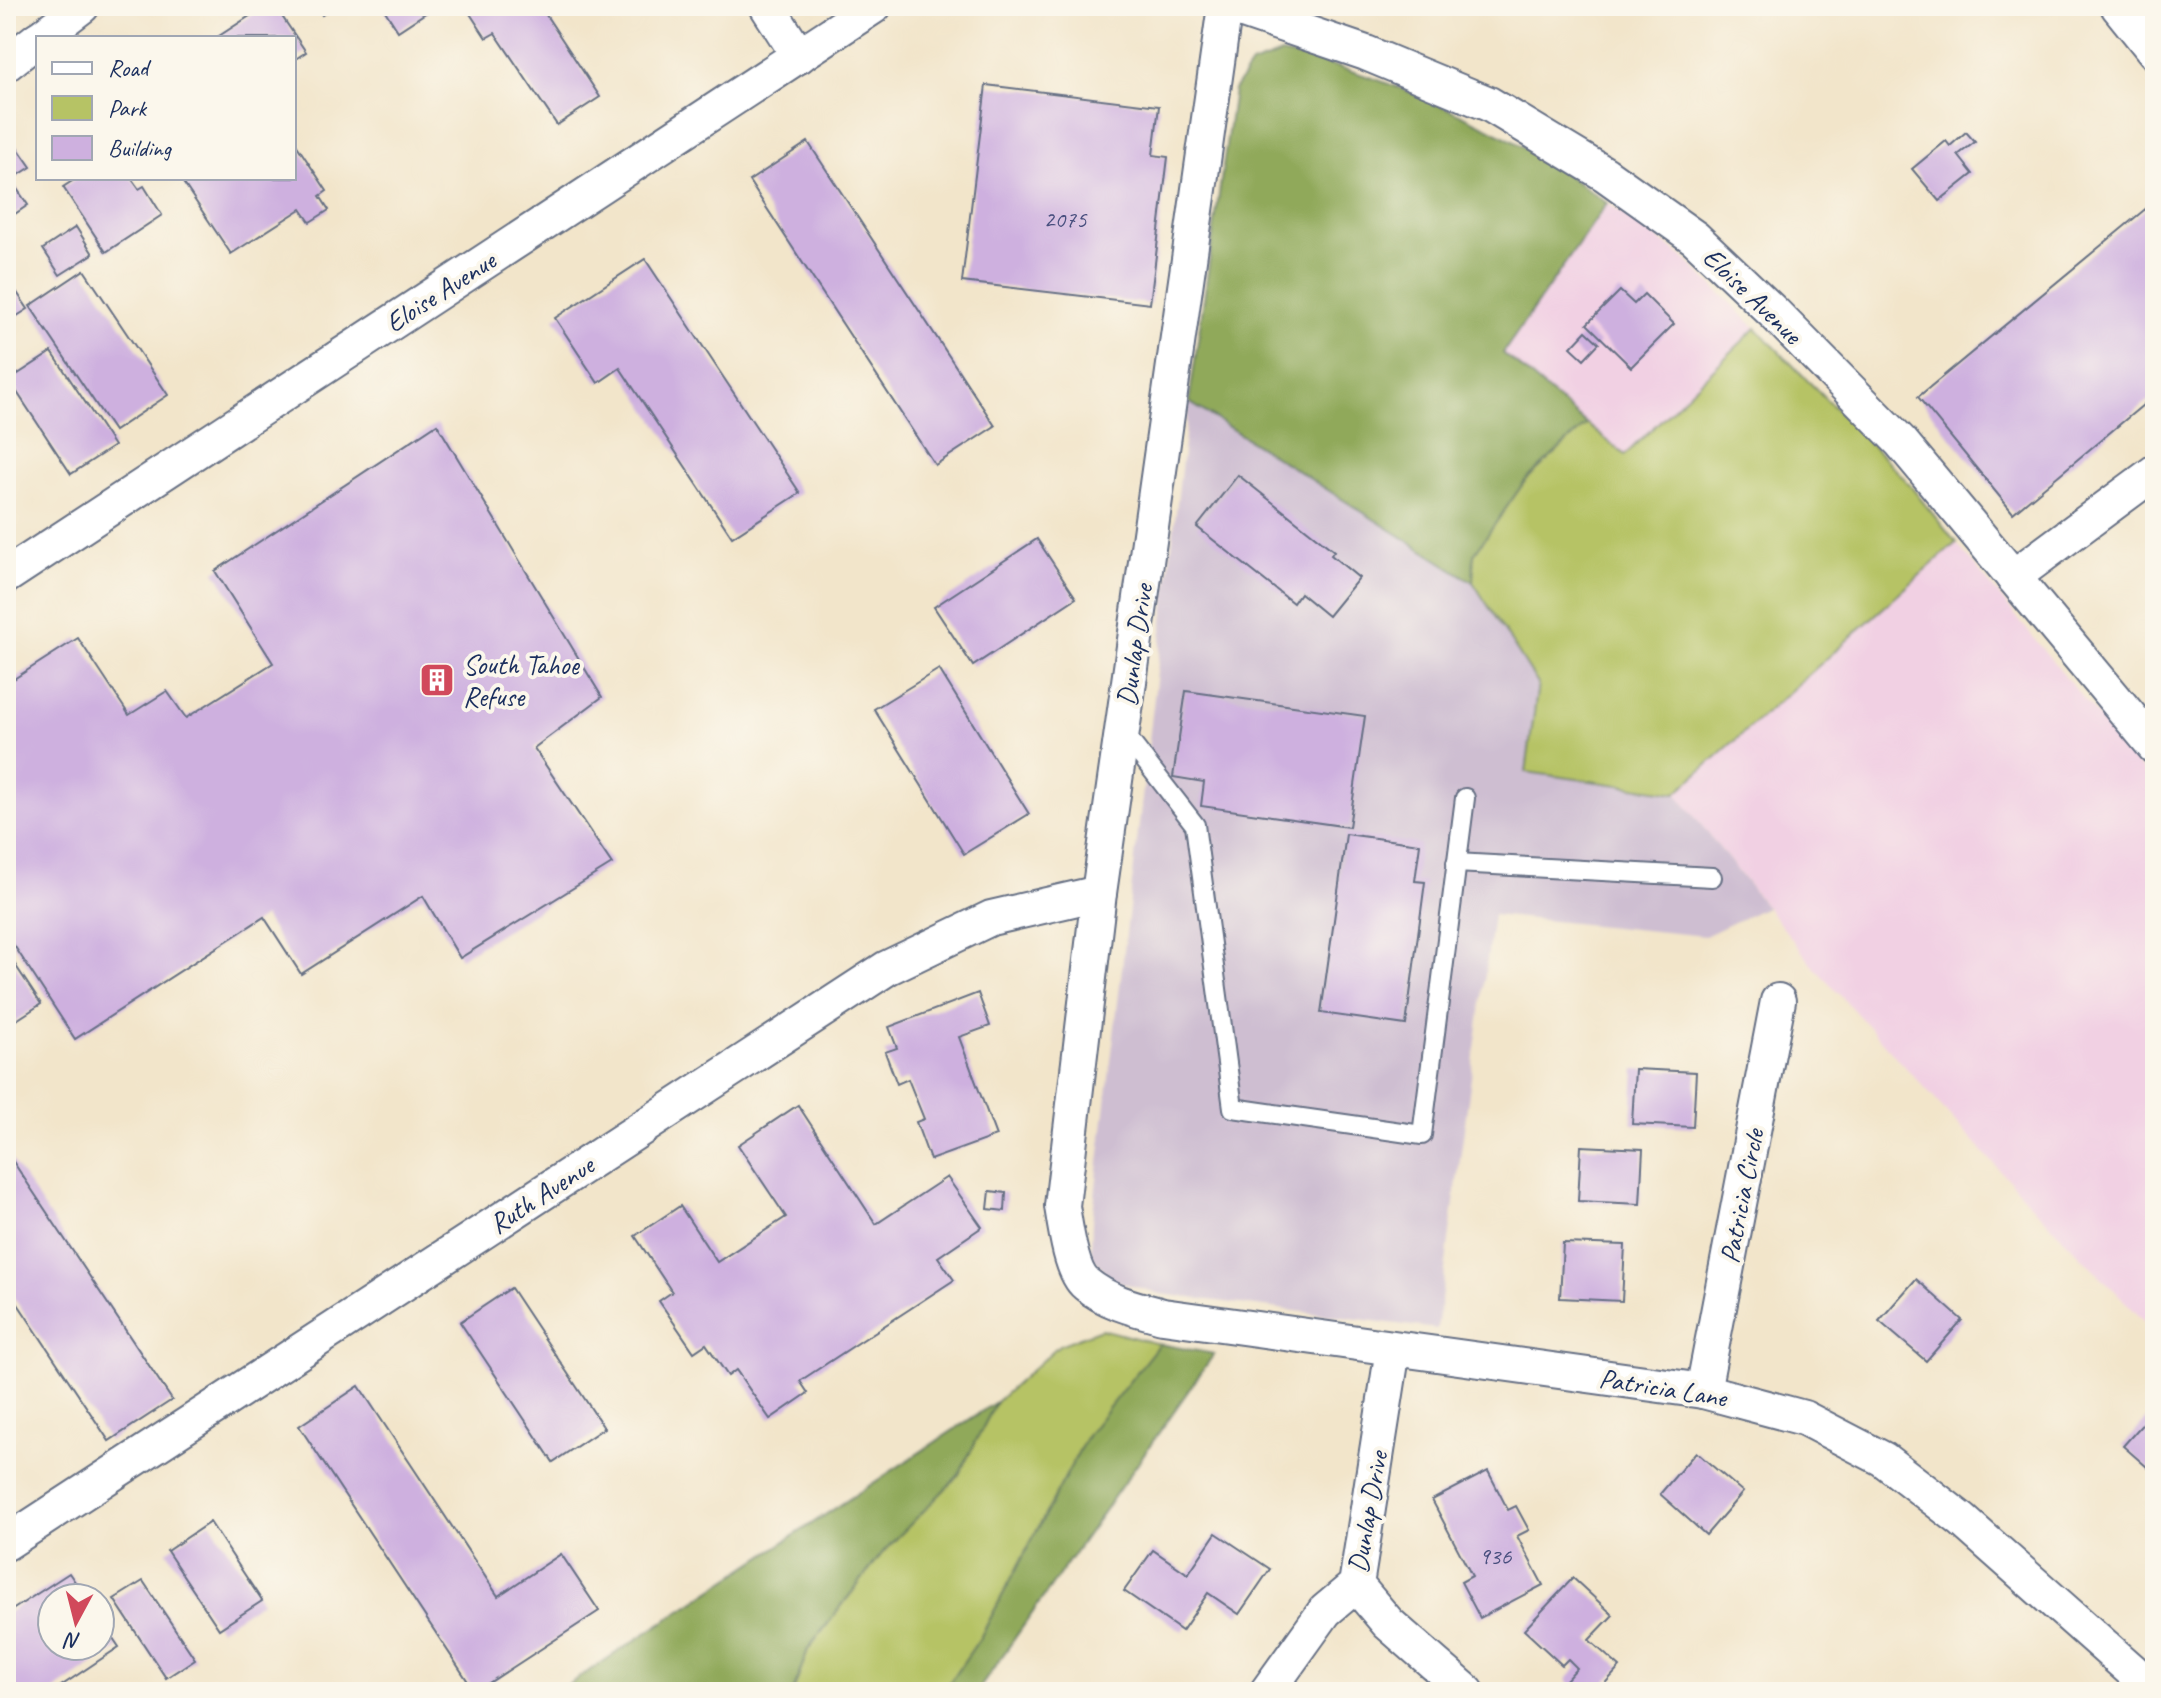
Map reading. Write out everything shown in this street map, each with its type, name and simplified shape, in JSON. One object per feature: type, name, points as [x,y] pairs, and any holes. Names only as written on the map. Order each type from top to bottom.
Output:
[{"type":"street","points":[[43,36],[82,6]]},
{"type":"street","points":[[767,6],[799,56]]},
{"type":"street","name":"Eloise Avenue","points":[[6,576],[874,6]]},
{"type":"street","name":"Eloise Avenue","points":[[1226,6],[1366,53],[1489,104],[1605,174],[1695,238],[1901,442],[2155,747]]},
{"type":"street","name":"Dunlap Drive","points":[[1083,1283],[1069,1249],[1062,1206],[1099,893],[1226,6]]},
{"type":"street","points":[[2118,6],[2155,52]]},
{"type":"street","points":[[6,64],[36,41]]},
{"type":"street","points":[[2013,577],[2155,472]]},
{"type":"street","name":"Ruth Avenue","points":[[6,1543],[887,968],[991,918],[1099,893]]},
{"type":"street","name":"Patricia Circle","points":[[1703,1391],[1778,1001]]},
{"type":"street","name":"Patricia Lane","points":[[1083,1283],[1123,1304],[1163,1316],[1703,1391],[1804,1418],[1883,1459],[1962,1520],[2155,1691]]},
{"type":"street","name":"Dunlap Drive","points":[[1267,1692],[1325,1611],[1356,1585],[1393,1349]]},
{"type":"street","points":[[1356,1585],[1388,1623],[1467,1692]]},
{"type":"lane","points":[[1122,731],[1195,825],[1233,1108],[1422,1135],[1465,798]]},
{"type":"lane","points":[[1456,863],[1712,877]]},
{"type":"shaded area","points":[[1607,203],[1682,256],[1756,328],[1625,456],[1502,354]]},
{"type":"shaded area","points":[[1189,402],[1473,582],[1538,684],[1526,772],[1676,793],[1766,907],[1705,936],[1493,915],[1437,1329],[1161,1294],[1113,1280],[1091,1255],[1092,1221]]},
{"type":"shaded area","points":[[1956,543],[2155,786],[2155,1332],[2036,1210],[1815,968],[1676,793]]},
{"type":"green space","points":[[1281,54],[1371,77],[1460,114],[1527,149],[1607,203],[1503,353],[1587,424],[1525,481],[1474,554],[1473,582],[1189,402],[1234,90],[1251,65]]},
{"type":"green space","points":[[1756,328],[1904,478],[1956,543],[1676,793],[1526,772],[1538,684],[1473,582],[1474,554],[1525,481],[1587,424],[1625,455]]},
{"type":"green space","points":[[1101,1329],[1159,1344],[1088,1434],[980,1638],[943,1692],[793,1692],[808,1650],[884,1551],[958,1476],[996,1402],[1059,1345]]},
{"type":"green space","points":[[1159,1344],[1214,1354],[977,1692],[943,1692],[980,1638],[1088,1434]]},
{"type":"green space","points":[[996,1402],[958,1476],[884,1551],[808,1649],[793,1692],[557,1692]]},
{"type":"building","points":[[265,6],[275,6],[295,36],[219,36]]},
{"type":"building","points":[[316,6],[335,6],[322,15]]},
{"type":"building","points":[[382,6],[436,6],[398,31]]},
{"type":"building","points":[[465,6],[540,6],[600,97],[557,125],[495,33],[486,38]]},
{"type":"building","points":[[296,37],[306,52],[296,59]]},
{"type":"building","points":[[986,85],[1159,106],[1153,155],[1168,157],[1150,304],[962,282]]},
{"type":"building","points":[[1966,132],[1975,142],[1958,155],[1973,174],[1939,201],[1912,169],[1946,141],[1950,146]]},
{"type":"building","points":[[13,141],[31,167],[11,180],[28,205],[6,220],[6,145]]},
{"type":"building","points":[[808,142],[995,426],[935,465],[749,181]]},
{"type":"building","points":[[296,144],[327,191],[320,196],[329,210],[310,222],[301,209],[231,254],[181,180],[296,180]]},
{"type":"building","points":[[74,180],[132,180],[139,189],[144,186],[162,215],[106,252],[63,187]]},
{"type":"building","points":[[2155,201],[2155,395],[2013,513],[1918,397]]},
{"type":"building","points":[[76,227],[93,254],[60,275],[43,249]]},
{"type":"building","points":[[645,259],[800,493],[732,537],[620,368],[598,383],[555,318]]},
{"type":"building","points":[[84,270],[168,395],[114,431],[30,306]]},
{"type":"building","points":[[6,276],[28,309],[6,323]]},
{"type":"building","points":[[1620,291],[1634,304],[1644,294],[1674,324],[1631,367],[1587,324]]},
{"type":"building","points":[[1586,331],[1599,343],[1584,359],[1571,347]]},
{"type":"building","points":[[52,352],[114,446],[71,474],[9,380]]},
{"type":"building","points":[[437,424],[602,697],[534,748],[612,864],[460,958],[423,896],[301,974],[264,917],[75,1039],[6,933],[6,684],[78,638],[129,715],[167,691],[186,718],[273,663],[215,571]]},
{"type":"building","points":[[1238,475],[1334,551],[1331,555],[1359,578],[1328,616],[1300,593],[1293,603],[1197,527]]},
{"type":"building","points":[[1037,539],[1076,598],[973,666],[934,607]]},
{"type":"building","points":[[939,669],[1029,814],[964,854],[874,709]]},
{"type":"building","points":[[1186,691],[1365,716],[1349,827],[1201,806],[1204,782],[1173,777]]},
{"type":"building","points":[[1346,834],[1420,844],[1415,881],[1425,882],[1406,1025],[1321,1013]]},
{"type":"building","points":[[6,951],[41,1004],[6,1027]]},
{"type":"building","points":[[978,993],[990,1026],[959,1037],[996,1136],[930,1160],[916,1122],[924,1119],[908,1079],[897,1084],[885,1052],[897,1048],[889,1027]]},
{"type":"building","points":[[1635,1069],[1696,1072],[1693,1127],[1632,1124]]},
{"type":"building","points":[[798,1105],[876,1224],[947,1177],[982,1227],[938,1257],[954,1280],[800,1381],[808,1393],[770,1419],[736,1370],[728,1376],[706,1344],[694,1352],[659,1301],[672,1292],[635,1236],[680,1206],[717,1262],[786,1217],[738,1145]]},
{"type":"building","points":[[1581,1146],[1643,1149],[1640,1204],[1578,1201]]},
{"type":"building","points":[[6,1151],[172,1400],[109,1441],[6,1286]]},
{"type":"building","points":[[990,1191],[1006,1193],[1005,1211],[988,1209]]},
{"type":"building","points":[[1563,1243],[1625,1245],[1622,1301],[1560,1298]]},
{"type":"building","points":[[1916,1279],[1962,1320],[1926,1361],[1879,1321]]},
{"type":"building","points":[[511,1288],[604,1428],[553,1462],[460,1322]]},
{"type":"building","points":[[359,1386],[498,1596],[561,1554],[599,1611],[475,1692],[299,1426]]},
{"type":"building","points":[[2155,1410],[2155,1474],[2123,1446]]},
{"type":"building","points":[[1696,1452],[1743,1492],[1706,1535],[1660,1494]]},
{"type":"building","points":[[1488,1471],[1508,1510],[1516,1506],[1529,1530],[1517,1536],[1543,1585],[1480,1618],[1461,1582],[1472,1576],[1432,1500]]},
{"type":"building","points":[[210,1522],[262,1601],[219,1629],[167,1551]]},
{"type":"building","points":[[1216,1533],[1270,1569],[1239,1614],[1208,1593],[1182,1631],[1124,1591],[1153,1550],[1188,1574]]},
{"type":"building","points":[[69,1573],[75,1582],[55,1582]]},
{"type":"building","points":[[1573,1578],[1613,1615],[1589,1640],[1620,1667],[1597,1692],[1579,1692],[1566,1680],[1577,1668],[1568,1659],[1562,1665],[1524,1630]]},
{"type":"building","points":[[143,1581],[195,1659],[166,1678],[116,1598]]},
{"type":"building","points":[[36,1594],[36,1662],[97,1662],[52,1692],[6,1692],[6,1614]]},
{"type":"place","name":"South Tahoe Refuse","points":[[437,680]]}]
